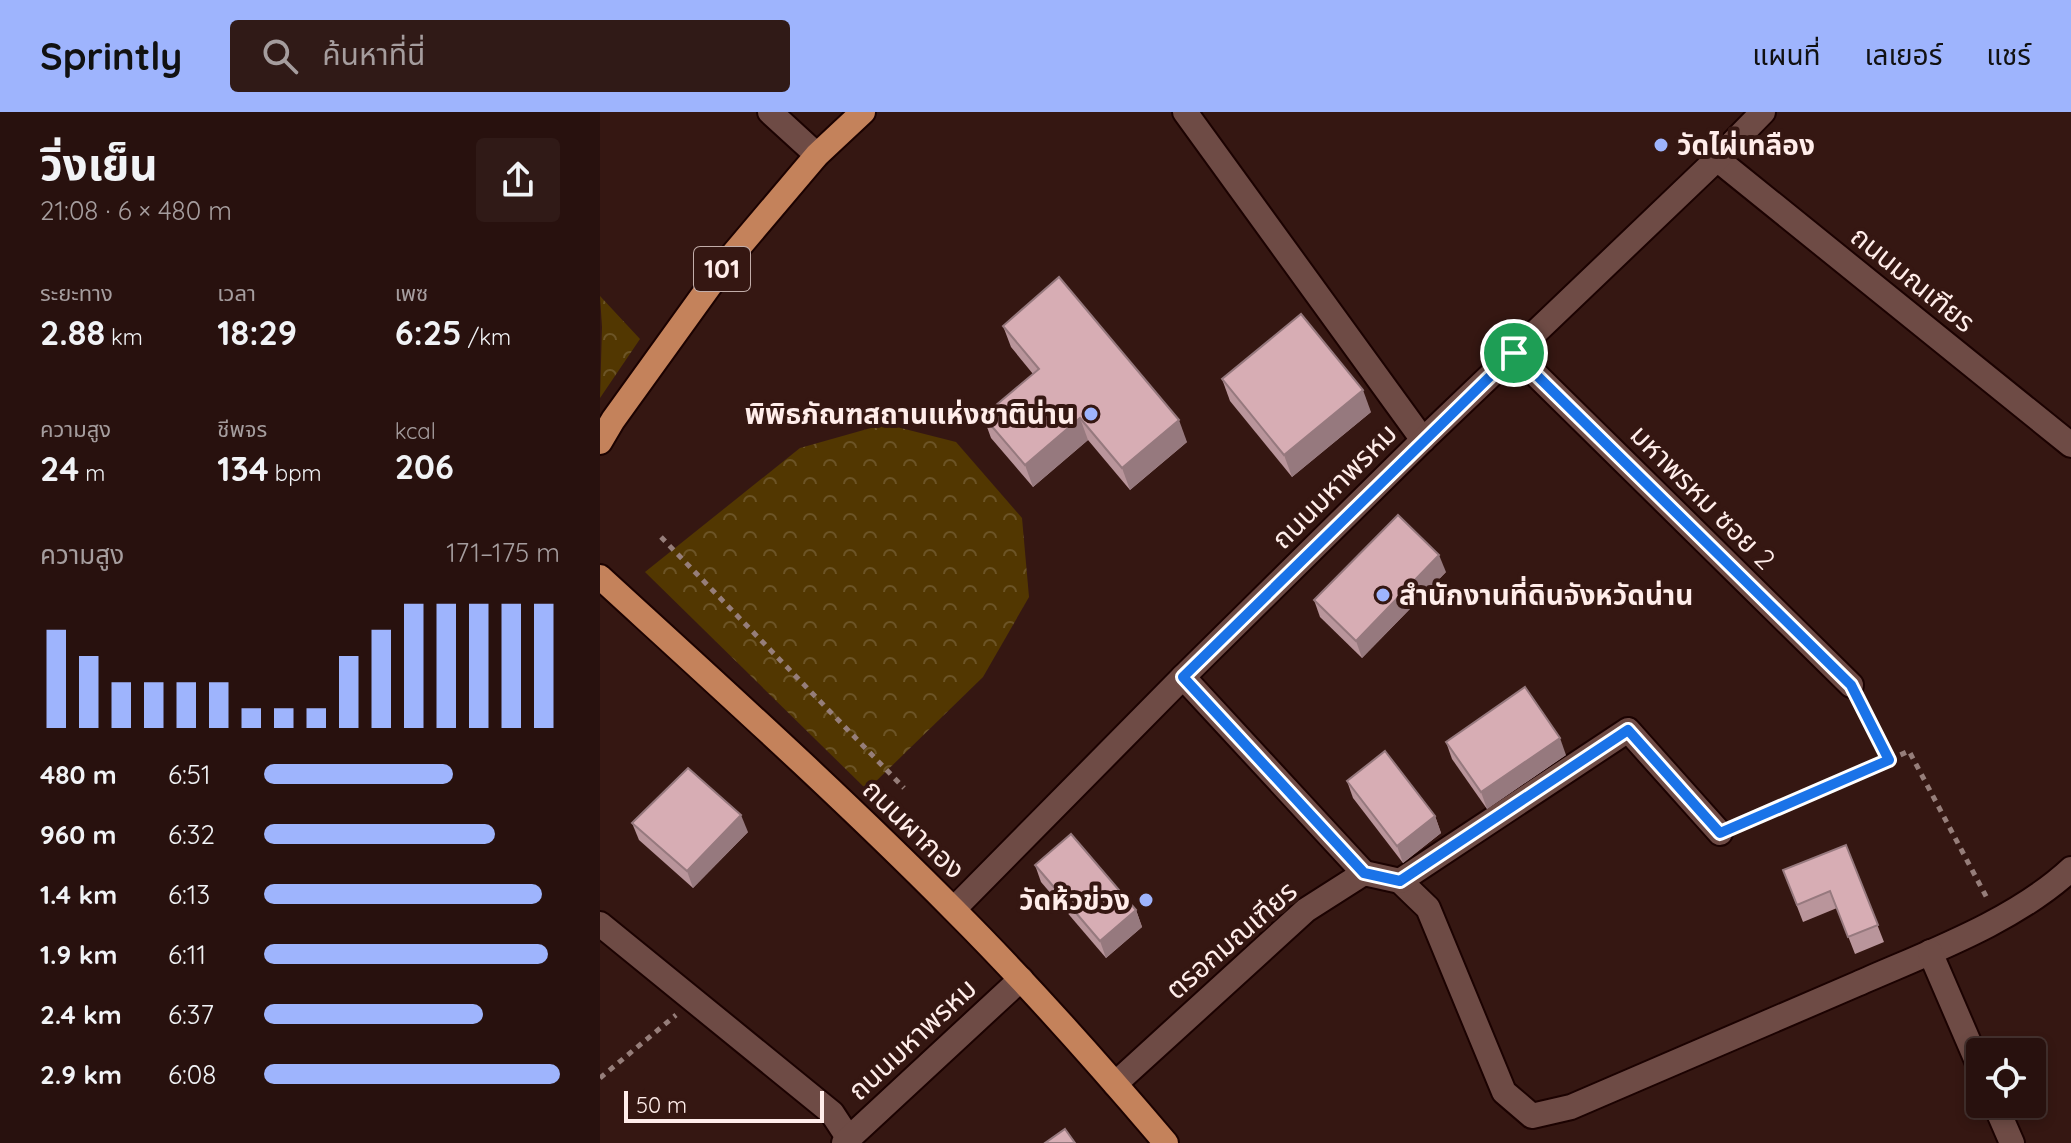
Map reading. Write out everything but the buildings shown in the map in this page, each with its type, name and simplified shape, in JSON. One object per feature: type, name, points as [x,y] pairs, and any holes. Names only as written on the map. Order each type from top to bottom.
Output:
[{"type":"main road","name":"101","points":[[600,442],[607,425],[729,259],[817,155],[863,112]]},
{"type":"main road","name":"ถนนผากอง","points":[[600,577],[816,775],[954,909],[1021,979],[1166,1143]]},
{"type":"street","points":[[770,112],[817,155]]},
{"type":"street","points":[[1185,112],[1423,440]]},
{"type":"street","name":"ถนนมหาพรหม","points":[[954,909],[1423,440],[1763,112]]},
{"type":"street","name":"ถนนมณเฑียร","points":[[1717,159],[2071,445]]},
{"type":"street","name":"มหาพรหม ซอย 2","points":[[1514,353],[1851,685]]},
{"type":"street","points":[[1183,677],[1364,873],[1400,881],[1428,908],[1504,1092],[1532,1116],[1571,1107],[1930,952],[1998,919],[2051,888],[2071,869]]},
{"type":"street","points":[[1400,881],[1628,730],[1720,833]]},
{"type":"street","name":"ตรอกมณเฑียร","points":[[1115,1084],[1306,910],[1364,873]]},
{"type":"street","points":[[600,924],[832,1113],[847,1141]]},
{"type":"street","points":[[1930,952],[1967,1038]]},
{"type":"street","name":"ถนนมหาพรหม","points":[[847,1141],[1021,979]]},
{"type":"street","points":[[2001,1118],[2012,1143]]},
{"type":"path","points":[[661,537],[904,788]]},
{"type":"path","points":[[1851,685],[1889,760]]},
{"type":"path","points":[[1720,833],[1909,751],[1998,919]]},
{"type":"path","points":[[600,1078],[693,1002]]},
{"type":"green space","points":[[600,296],[640,339],[600,398],[602,327]]},
{"type":"green space","points":[[885,424],[956,442],[1022,518],[1029,597],[983,677],[867,790],[645,572],[800,448]]},
{"type":"place","name":"วัดไผ่เทลือง","points":[[1661,145]]},
{"type":"place","name":"พิพิธภัณฑสถานแห่งชาติน่าน","points":[[1091,414]]},
{"type":"place","name":"สำนักงานที่ดินจังหวัดน่าน","points":[[1383,595]]},
{"type":"place","name":"วัดห้วข่วง","points":[[1146,900]]},
{"type":"route","points":[[1514,353],[1851,685],[1889,760],[1720,833],[1628,730],[1400,881],[1364,873],[1183,677],[1514,353]]}]
